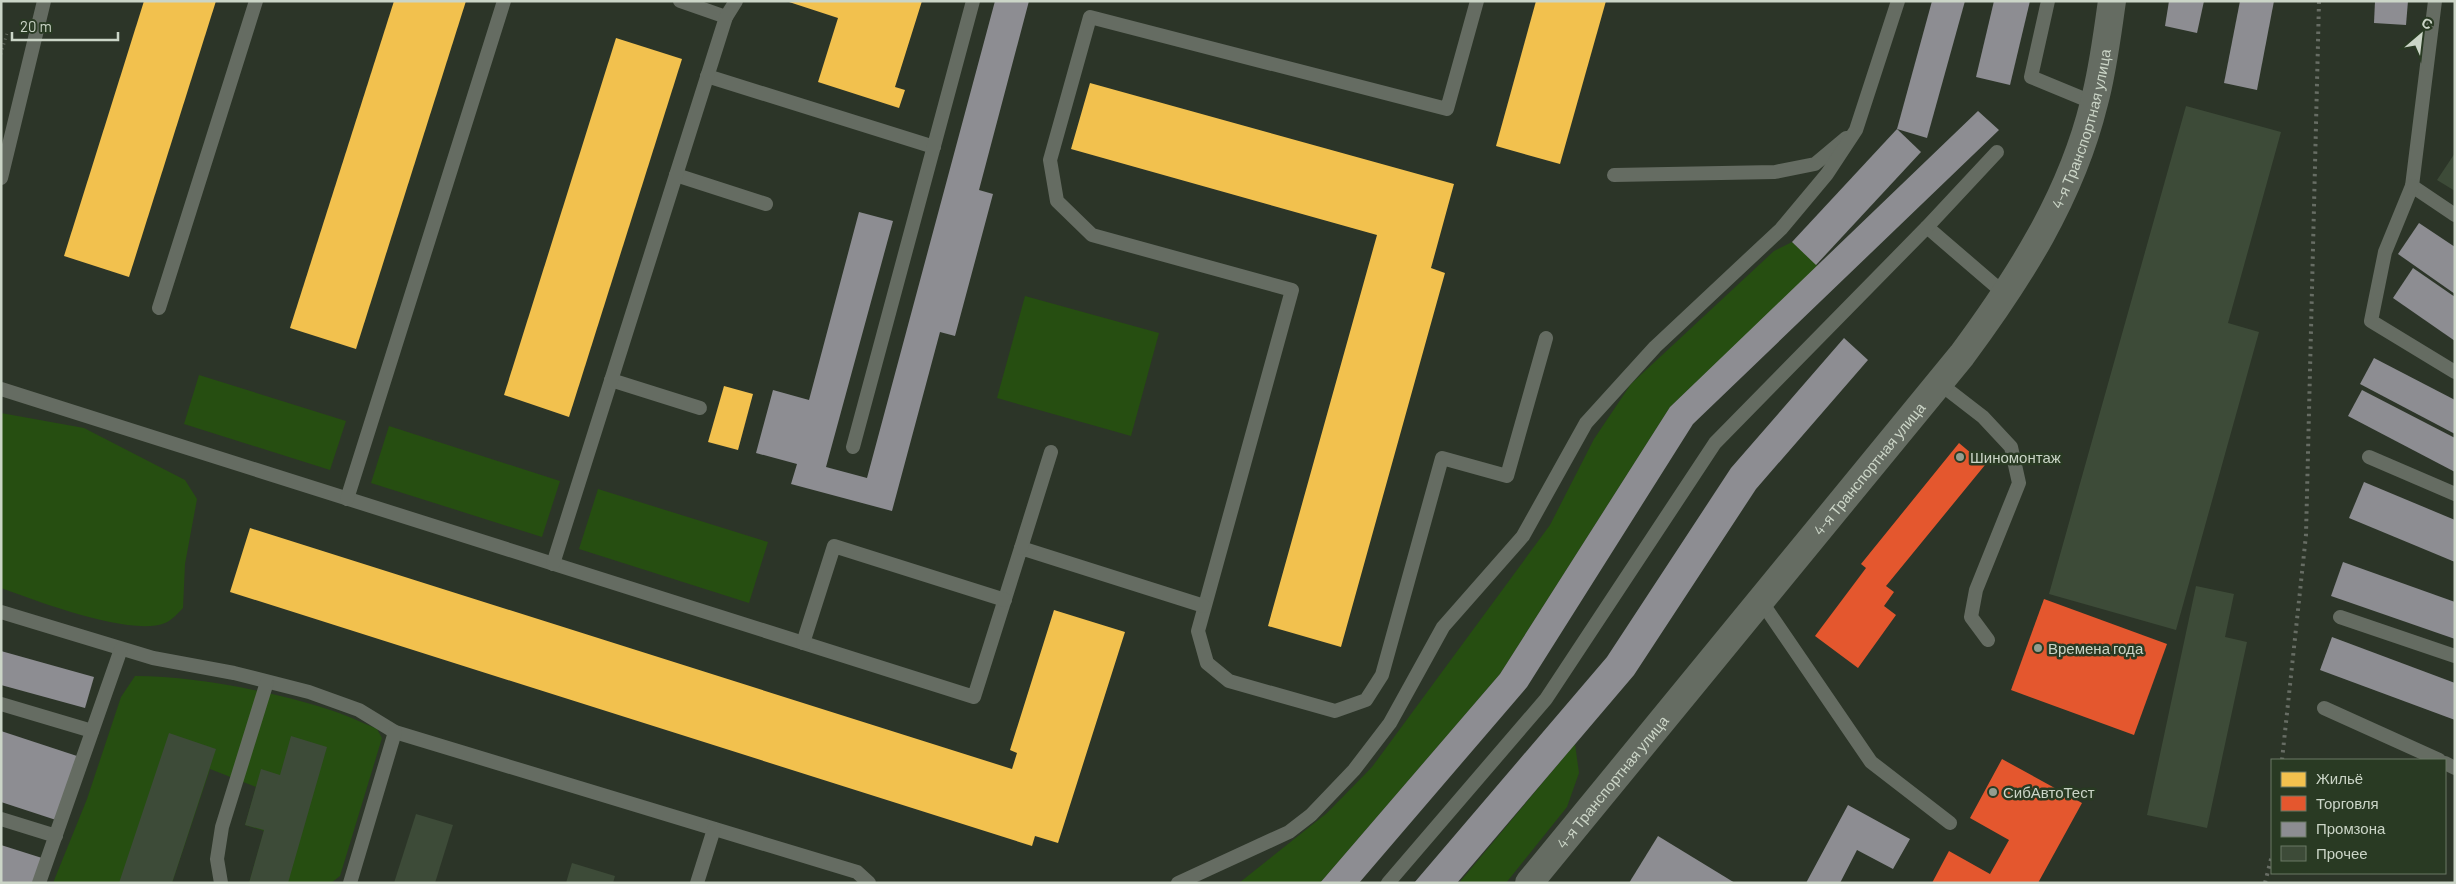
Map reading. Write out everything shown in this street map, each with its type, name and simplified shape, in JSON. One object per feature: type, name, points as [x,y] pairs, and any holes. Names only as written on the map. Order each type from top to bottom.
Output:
[{"type":"main road","name":"4-я Транспортная улица","points":[[1529,883],[1939,383],[2006,295],[2036,247],[2066,186],[2094,103],[2112,1]]},
{"type":"lane","points":[[1,178],[44,1]]},
{"type":"lane","points":[[159,308],[256,1]]},
{"type":"lane","points":[[347,499],[504,1]]},
{"type":"lane","points":[[680,1],[726,17]]},
{"type":"lane","points":[[553,564],[726,17],[736,1]]},
{"type":"lane","points":[[853,447],[973,1]]},
{"type":"lane","points":[[1477,1],[1446,109],[1090,18],[1050,160],[1057,201],[1092,235],[1292,290],[1198,631],[1208,663],[1229,681],[1335,711],[1366,700],[1382,675],[1442,458],[1507,476],[1546,338]]},
{"type":"lane","points":[[1178,883],[1289,832],[1312,815],[1354,770],[1390,723],[1444,628],[1523,536],[1586,423],[1655,347],[1781,229],[1827,174],[1856,130],[1898,1]]},
{"type":"lane","points":[[2048,1],[2031,77],[2094,103]]},
{"type":"lane","points":[[2436,1],[2412,186],[2385,252],[2371,321],[2455,372]]},
{"type":"lane","points":[[707,76],[934,148]]},
{"type":"lane","points":[[1614,175],[1775,172],[1815,164],[1856,130]]},
{"type":"lane","points":[[1388,883],[1546,699],[1715,443],[1927,227],[1997,152]]},
{"type":"lane","points":[[676,175],[766,204]]},
{"type":"lane","points":[[2412,186],[2455,216]]},
{"type":"lane","points":[[1927,227],[2006,295]]},
{"type":"lane","points":[[611,380],[700,408]]},
{"type":"lane","points":[[1939,383],[1983,417],[2011,447],[2019,483],[1976,590],[1970,618],[1988,640]]},
{"type":"lane","points":[[1,389],[974,697],[1051,452]]},
{"type":"lane","points":[[2368,457],[2455,494]]},
{"type":"lane","points":[[803,643],[834,546],[1004,600]]},
{"type":"lane","points":[[1021,548],[1204,606]]},
{"type":"lane","points":[[1761,601],[1872,762],[1950,823]]},
{"type":"lane","points":[[1,612],[153,658],[234,673],[309,692],[359,710],[394,732],[714,829],[869,883]]},
{"type":"lane","points":[[2340,617],[2455,656]]},
{"type":"lane","points":[[39,883],[121,649]]},
{"type":"lane","points":[[221,883],[217,859],[222,828],[267,682]]},
{"type":"lane","points":[[1,704],[92,731]]},
{"type":"lane","points":[[2324,708],[2437,759]]},
{"type":"lane","points":[[350,883],[394,732]]},
{"type":"lane","points":[[1,819],[56,836]]},
{"type":"lane","points":[[697,883],[714,829]]},
{"type":"green space","points":[[1792,242],[1818,266],[1670,407],[1500,674],[1320,883],[1239,883],[1327,813],[1372,767],[1550,525],[1594,439],[1631,384],[1774,251]]},
{"type":"green space","points":[[1025,296],[1159,333],[1131,436],[997,398]]},
{"type":"green space","points":[[199,375],[346,421],[330,470],[184,424]]},
{"type":"green space","points":[[1,413],[84,428],[185,480],[197,499],[185,564],[183,608],[172,619],[165,623],[150,626],[108,622],[84,616],[1,588]]},
{"type":"green space","points":[[389,426],[560,481],[542,537],[371,483]]},
{"type":"green space","points":[[598,489],[768,542],[749,603],[579,549]]},
{"type":"green space","points":[[135,676],[207,682],[281,696],[333,711],[377,729],[382,738],[340,876],[331,883],[249,883],[264,831],[245,825],[256,787],[210,769],[172,883],[53,883],[87,799],[121,697]]},
{"type":"green space","points":[[1575,744],[1579,773],[1567,807],[1506,883],[1459,883]]},
{"type":"building: Жильё","points":[[144,1],[216,1],[129,277],[64,256]]},
{"type":"building: Жильё","points":[[394,1],[466,1],[356,349],[290,328]]},
{"type":"building: Жильё","points":[[786,1],[922,1],[895,87],[905,90],[899,108],[818,82],[838,18]]},
{"type":"building: Жильё","points":[[1536,1],[1606,1],[1560,164],[1496,146]]},
{"type":"building: Жильё","points":[[616,38],[682,59],[569,417],[504,395]]},
{"type":"building: Жильё","points":[[1090,83],[1454,184],[1431,268],[1445,273],[1341,647],[1268,626],[1377,235],[1071,149]]},
{"type":"building: Жильё","points":[[724,386],[753,394],[738,450],[708,442]]},
{"type":"building: Жильё","points":[[250,528],[1012,769],[1017,753],[1010,750],[1054,610],[1125,632],[1058,843],[1035,836],[1032,846],[230,592]]},
{"type":"building: Торговля","points":[[1959,443],[1985,465],[1886,586],[1894,592],[1884,606],[1896,615],[1858,668],[1815,636],[1866,568],[1861,564]]},
{"type":"building: Торговля","points":[[2044,599],[2167,644],[2134,735],[2011,690]]},
{"type":"building: Торговля","points":[[2002,759],[2082,803],[2038,883],[1932,883],[1949,851],[1990,874],[2009,840],[1970,818]]},
{"type":"building: Промзона","points":[[995,1],[1029,1],[979,190],[993,194],[955,336],[940,332],[892,511],[791,484],[797,464],[756,453],[773,390],[809,400],[859,212],[893,221],[826,467],[867,478]]},
{"type":"building: Промзона","points":[[1932,1],[1965,1],[1927,138],[1897,129]]},
{"type":"building: Промзона","points":[[1994,1],[2030,1],[2010,85],[1976,77]]},
{"type":"building: Промзона","points":[[2169,1],[2204,1],[2197,33],[2165,26]]},
{"type":"building: Промзона","points":[[2240,1],[2274,1],[2257,90],[2224,83]]},
{"type":"building: Промзона","points":[[2375,1],[2408,1],[2406,25],[2374,23]]},
{"type":"building: Промзона","points":[[1978,111],[1999,130],[1693,424],[1527,687],[1359,883],[1320,883],[1500,674],[1670,407]]},
{"type":"building: Промзона","points":[[1897,129],[1921,152],[1816,265],[1792,242]]},
{"type":"building: Промзона","points":[[2419,223],[2455,247],[2455,294],[2398,254]]},
{"type":"building: Промзона","points":[[2413,268],[2455,297],[2455,341],[2393,298]]},
{"type":"building: Промзона","points":[[1844,338],[1868,360],[1756,489],[1634,675],[1457,883],[1414,883],[1607,657],[1731,468]]},
{"type":"building: Промзона","points":[[2374,358],[2455,400],[2455,434],[2360,384]]},
{"type":"building: Промзона","points":[[2362,390],[2455,438],[2455,472],[2348,416]]},
{"type":"building: Промзона","points":[[2364,482],[2455,520],[2455,562],[2349,518]]},
{"type":"building: Промзона","points":[[2343,562],[2455,602],[2455,639],[2331,596]]},
{"type":"building: Промзона","points":[[2332,637],[2455,683],[2455,720],[2320,670]]},
{"type":"building: Промзона","points":[[1,651],[94,677],[85,708],[1,685]]},
{"type":"building: Промзона","points":[[1,731],[77,756],[56,820],[1,802]]},
{"type":"building: Промзона","points":[[1848,805],[1910,839],[1893,869],[1857,850],[1840,883],[1806,883]]},
{"type":"building: Промзона","points":[[1658,836],[1735,883],[1629,883]]},
{"type":"building: Промзона","points":[[1,845],[42,858],[35,883],[1,883]]},
{"type":"building: Прочее","points":[[2186,106],[2281,132],[2228,323],[2259,332],[2176,630],[2049,594]]},
{"type":"building: Прочее","points":[[2455,153],[2455,191],[2437,180]]},
{"type":"building: Прочее","points":[[2196,586],[2234,594],[2225,637],[2247,642],[2207,828],[2147,815]]},
{"type":"building: Прочее","points":[[169,733],[216,749],[172,883],[119,883]]},
{"type":"building: Прочее","points":[[291,736],[327,747],[288,883],[249,883],[264,830],[245,825],[261,769],[280,775]]},
{"type":"building: Прочее","points":[[416,814],[453,825],[435,883],[394,883]]},
{"type":"building: Прочее","points":[[572,863],[615,876],[613,883],[566,883]]},
{"type":"railway","points":[[2282,759],[2306,535],[2319,1]]},
{"type":"railway","points":[[2265,883],[2271,859]]},
{"type":"place","name":"Шиномонтаж","points":[[1960,457]]},
{"type":"place","name":"Времена года","points":[[2038,648]]},
{"type":"place","name":"СибАвтоТест","points":[[1993,792]]}]
